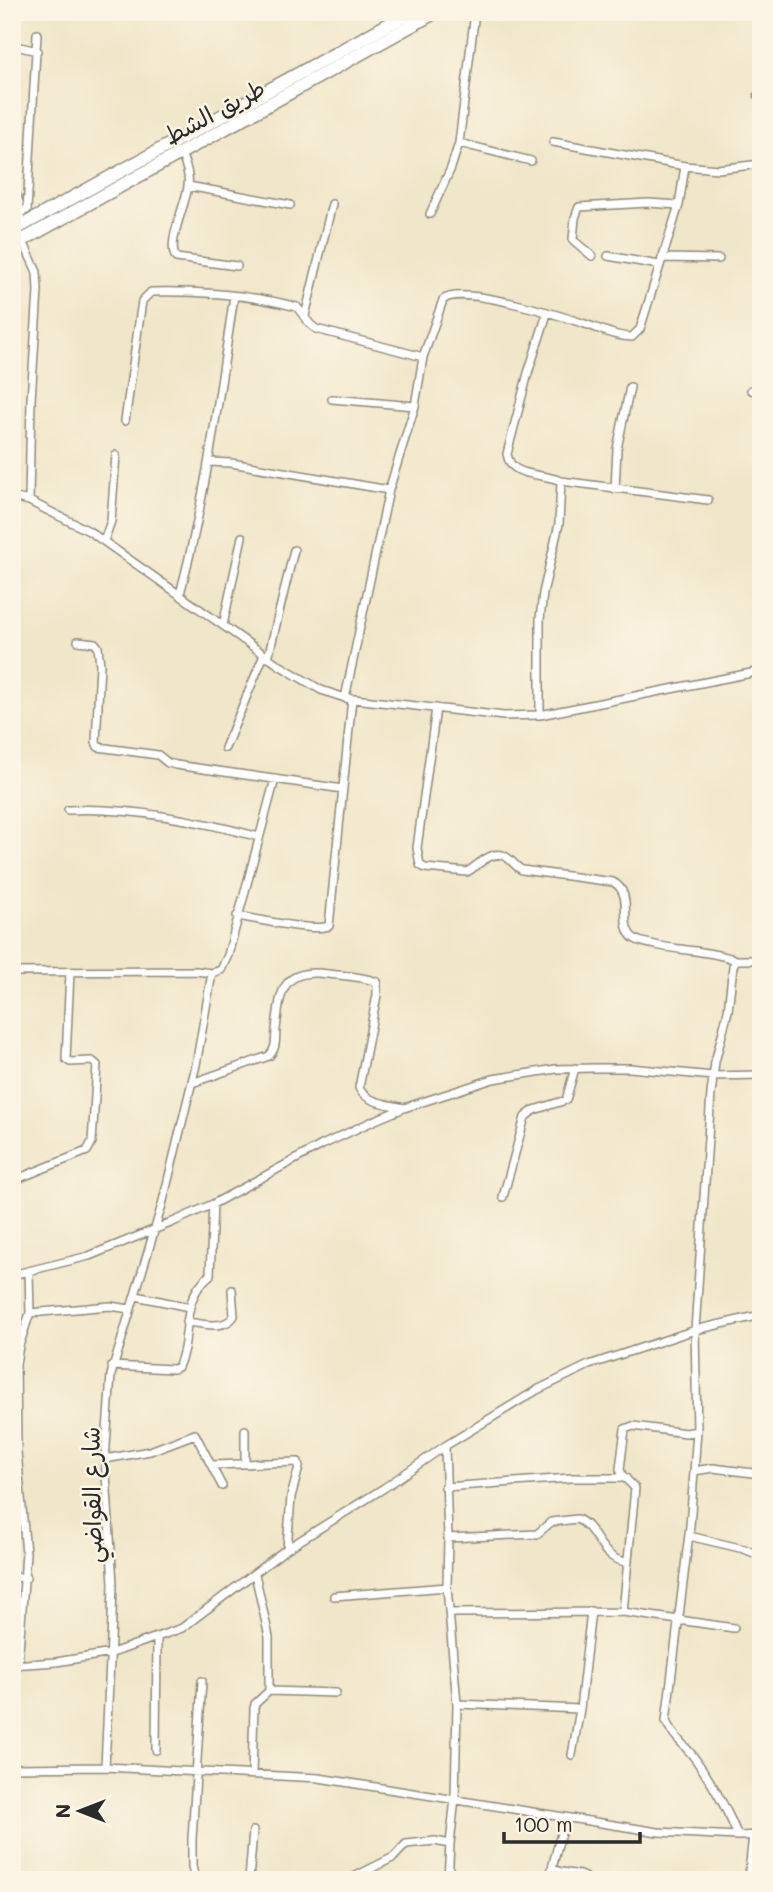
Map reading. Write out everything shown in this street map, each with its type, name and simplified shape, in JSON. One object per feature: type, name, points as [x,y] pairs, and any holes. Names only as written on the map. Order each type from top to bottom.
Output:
[{"type":"highway","name":"طريق الشط","points":[[18,223],[411,12]]},
{"type":"highway","name":"طريق الشط","points":[[17,243],[436,12]]},
{"type":"street","points":[[430,215],[459,143],[475,12]]},
{"type":"street","points":[[18,223],[27,210],[37,34]]},
{"type":"street","points":[[12,45],[37,51]]},
{"type":"street","points":[[554,142],[685,166],[718,169],[761,164]]},
{"type":"street","points":[[459,143],[531,161]]},
{"type":"street","points":[[181,153],[187,171],[188,186],[173,242],[173,253],[176,258],[237,266]]},
{"type":"street","points":[[237,916],[324,928],[329,926],[349,699],[389,489],[415,406],[424,357],[440,304],[447,296],[479,296],[583,323],[619,337],[632,337],[640,329],[679,205],[685,166]]},
{"type":"street","points":[[12,184],[19,202],[17,243],[37,272],[29,501]]},
{"type":"street","points":[[188,186],[290,205]]},
{"type":"street","points":[[593,256],[573,240],[579,207],[648,203],[679,205]]},
{"type":"street","points":[[305,316],[332,204]]},
{"type":"street","points":[[608,256],[661,261],[719,259]]},
{"type":"street","points":[[125,421],[142,301],[151,292],[234,296],[297,307],[316,329],[424,357]]},
{"type":"street","points":[[180,594],[209,462],[234,296]]},
{"type":"street","points":[[547,314],[528,373],[508,454],[514,469],[561,481],[708,500]]},
{"type":"street","points":[[615,489],[617,449],[629,387]]},
{"type":"street","points":[[751,390],[761,393]]},
{"type":"street","points":[[332,399],[415,406]]},
{"type":"street","points":[[104,541],[111,521],[116,455]]},
{"type":"street","points":[[209,462],[231,463],[389,489]]},
{"type":"street","points":[[540,715],[540,619],[543,593],[559,524],[561,481]]},
{"type":"street","points":[[13,498],[29,501],[104,541],[266,656],[321,690],[349,699],[504,716],[540,715],[761,671]]},
{"type":"street","points":[[223,625],[242,537]]},
{"type":"street","points":[[225,748],[266,656],[294,550]]},
{"type":"street","points":[[78,641],[95,643],[98,647],[100,664],[96,742],[99,747],[158,755],[168,763],[176,765],[343,789]]},
{"type":"street","points":[[436,708],[417,848],[420,865],[425,868],[467,872],[485,859],[498,855],[505,856],[522,870],[613,882],[624,891],[627,920],[631,935],[635,939],[661,947],[715,954],[736,960],[761,960]]},
{"type":"street","points":[[12,972],[218,973],[224,966],[275,779]]},
{"type":"street","points":[[68,810],[94,809],[175,819],[259,837]]},
{"type":"street","points":[[736,960],[733,966],[729,1011],[713,1076],[695,1330],[698,1431],[667,1724],[695,1758],[714,1787],[738,1836]]},
{"type":"street","points":[[12,1181],[87,1151],[92,1142],[97,1065],[92,1061],[70,1062],[65,1059],[70,972]]},
{"type":"street","points":[[192,1083],[270,1056],[275,1048],[279,1007],[288,982],[293,976],[310,972],[377,982],[377,995],[359,1088],[361,1093],[372,1100],[404,1108]]},
{"type":"street","name":"شارع القواضي","points":[[105,1767],[113,1583],[105,1459],[112,1366],[156,1229],[192,1083],[212,974]]},
{"type":"street","points":[[503,1197],[525,1117],[534,1110],[566,1100],[575,1068]]},
{"type":"street","points":[[12,1275],[89,1256],[156,1229],[213,1203],[322,1145],[404,1108],[493,1079],[575,1068],[629,1068],[713,1076],[761,1075]]},
{"type":"street","points":[[112,1366],[178,1367],[189,1307],[197,1288],[210,1275],[213,1203]]},
{"type":"street","points":[[29,1272],[30,1313],[16,1359],[15,1432],[26,1543],[26,1578],[15,1665],[111,1653],[157,1639],[193,1621],[287,1549],[444,1446],[537,1390],[589,1365],[695,1330],[761,1315]]},
{"type":"street","points":[[186,1322],[216,1325],[229,1323],[234,1316],[232,1290]]},
{"type":"street","points":[[136,1296],[189,1307]]},
{"type":"street","points":[[30,1313],[110,1306],[130,1309]]},
{"type":"street","points":[[624,1612],[626,1562],[635,1499],[635,1488],[620,1469],[625,1429],[633,1426],[686,1433],[698,1431]]},
{"type":"street","points":[[245,1430],[245,1464]]},
{"type":"street","points":[[105,1459],[150,1451],[195,1434],[222,1486]]},
{"type":"street","points":[[444,1446],[447,1587],[457,1704],[455,1798],[447,1880]]},
{"type":"street","points":[[212,1465],[296,1461],[299,1464],[291,1497],[287,1549]]},
{"type":"street","points":[[694,1471],[729,1468],[761,1474]]},
{"type":"street","points":[[445,1487],[571,1478],[626,1478]]},
{"type":"street","points":[[448,1538],[537,1534],[551,1522],[577,1519],[582,1521],[613,1559],[626,1562]]},
{"type":"street","points":[[689,1536],[744,1549],[761,1556]]},
{"type":"street","points":[[255,1574],[269,1637],[269,1691]]},
{"type":"street","points":[[12,1577],[26,1578]]},
{"type":"street","points":[[334,1596],[447,1587]]},
{"type":"street","points":[[572,1755],[591,1611]]},
{"type":"street","points":[[451,1612],[624,1612],[734,1628]]},
{"type":"street","points":[[156,1750],[157,1639]]},
{"type":"street","points":[[195,1880],[192,1855],[202,1681]]},
{"type":"street","points":[[252,1774],[255,1703],[269,1691],[336,1693]]},
{"type":"street","points":[[457,1704],[580,1709]]},
{"type":"street","points":[[12,1768],[105,1767],[319,1778],[677,1834],[757,1835],[748,1880]]},
{"type":"street","points":[[565,1818],[552,1868],[555,1871],[578,1873],[588,1880]]},
{"type":"street","points":[[248,1880],[253,1831]]},
{"type":"street","points":[[12,1840],[18,1880]]},
{"type":"street","points":[[348,1880],[394,1857],[406,1844],[435,1841],[450,1844]]}]
